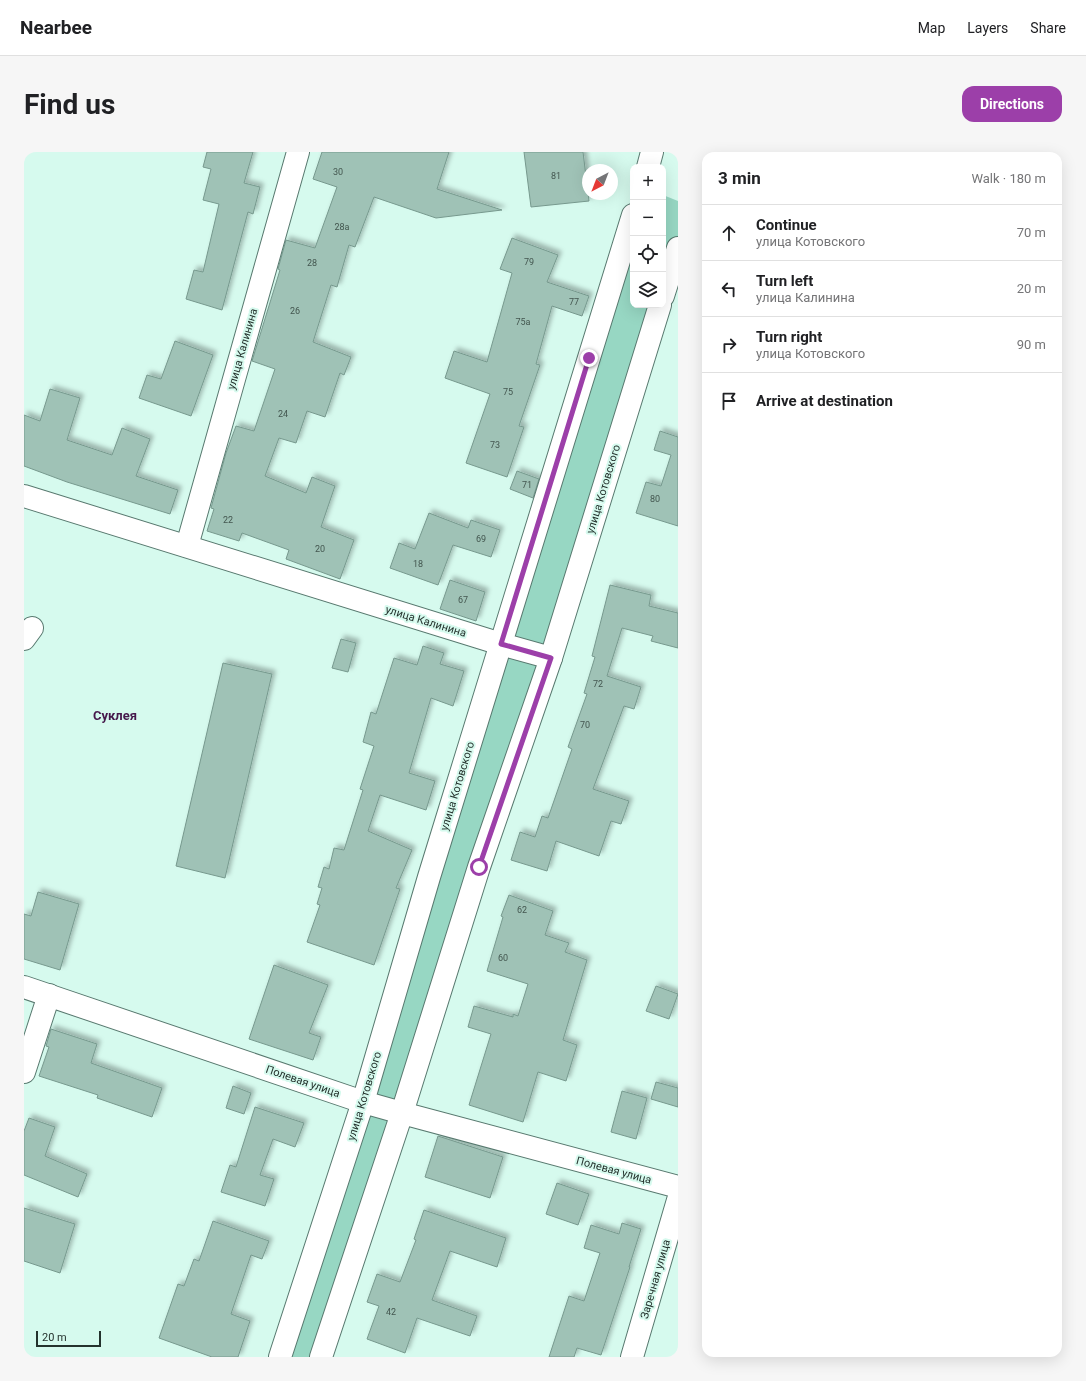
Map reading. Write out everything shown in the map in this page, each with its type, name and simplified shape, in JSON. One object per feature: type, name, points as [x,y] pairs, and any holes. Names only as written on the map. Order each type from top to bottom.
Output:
[{"type":"street","name":"улица Калинина","points":[[186,546],[298,152]]},
{"type":"street","points":[[649,164],[652,152]]},
{"type":"street","name":"улица Котовского","points":[[280,1357],[363,1102],[427,884],[630,225]]},
{"type":"street","points":[[666,286],[678,248]]},
{"type":"street","name":"улица Котовского","points":[[321,1357],[402,1113],[479,867],[551,658],[659,308]]},
{"type":"street","name":"улица Калинина","points":[[24,496],[501,644],[551,658]]},
{"type":"street","name":"Полевая улица","points":[[24,987],[363,1102],[678,1187]]},
{"type":"street","points":[[24,1072],[49,995]]},
{"type":"street","name":"Заречная улица","points":[[632,1357],[678,1200]]},
{"type":"green space","points":[[666,196],[678,201],[678,248],[666,286]]},
{"type":"green space","points":[[630,225],[630,308],[659,308],[321,1357],[280,1357]]},
{"type":"building","points":[[207,152],[253,152],[244,183],[260,187],[253,214],[248,212],[222,310],[186,299],[194,270],[203,272],[219,204],[203,200],[211,169],[203,167]]},
{"type":"building","points":[[322,152],[449,152],[437,189],[502,210],[436,218],[374,197],[355,247],[349,245],[337,287],[331,285],[313,342],[351,357],[344,375],[340,373],[325,417],[307,411],[296,443],[279,438],[265,476],[306,493],[312,477],[335,486],[321,527],[354,540],[340,579],[286,559],[289,550],[242,533],[239,541],[207,531],[214,509],[211,508],[226,453],[236,426],[254,431],[275,369],[252,361],[280,270],[278,269],[286,240],[315,248],[337,187],[313,179]]},
{"type":"building","points":[[524,152],[583,152],[584,164],[582,164],[582,200],[589,201],[531,207]]},
{"type":"building","points":[[512,238],[558,255],[547,282],[589,296],[582,316],[552,306],[536,364],[540,365],[519,426],[524,427],[507,477],[466,463],[490,394],[445,378],[454,351],[487,362],[512,273],[500,269]]},
{"type":"building","points":[[175,341],[213,355],[191,416],[139,398],[147,375],[161,379]]},
{"type":"building","points":[[50,389],[80,398],[67,440],[112,455],[122,428],[150,439],[136,476],[178,490],[170,514],[67,482],[24,466],[24,415],[40,421]]},
{"type":"building","points":[[660,431],[678,437],[678,526],[636,513],[646,482],[661,486],[671,455],[654,450]]},
{"type":"building","points":[[517,471],[539,479],[533,498],[510,489]]},
{"type":"building","points":[[429,513],[468,528],[471,520],[500,530],[491,557],[453,545],[438,585],[390,568],[399,543],[415,549]]},
{"type":"building","points":[[450,580],[485,592],[476,621],[440,609]]},
{"type":"building","points":[[610,585],[651,595],[649,606],[678,613],[678,648],[651,641],[653,636],[622,628],[607,676],[641,687],[634,709],[624,706],[593,789],[629,801],[621,824],[611,821],[599,856],[556,841],[547,871],[511,860],[520,832],[535,837],[542,816],[548,818],[572,749],[568,747],[587,694],[584,693],[595,657],[592,656]]},
{"type":"building","points":[[341,639],[356,643],[348,672],[332,668]]},
{"type":"building","points":[[423,646],[444,653],[440,664],[464,671],[453,706],[431,698],[409,773],[435,781],[426,810],[380,795],[368,831],[412,850],[396,888],[400,889],[374,965],[307,942],[320,905],[317,904],[322,888],[318,887],[324,867],[329,869],[334,848],[344,850],[363,790],[360,789],[374,746],[363,742],[371,712],[376,714],[394,658],[417,665]]},
{"type":"building","points":[[223,663],[272,674],[225,878],[176,866]]},
{"type":"building","points":[[38,892],[79,904],[60,970],[24,959],[24,914],[31,916]]},
{"type":"building","points":[[509,895],[553,911],[545,935],[569,943],[565,952],[587,960],[563,1040],[577,1045],[566,1081],[538,1072],[523,1122],[469,1105],[491,1034],[468,1027],[474,1006],[513,1017],[513,1014],[518,1016],[528,984],[487,971],[503,917],[501,916]]},
{"type":"building","points":[[274,965],[328,985],[309,1033],[321,1037],[313,1060],[249,1039]]},
{"type":"building","points":[[656,986],[678,994],[669,1019],[646,1011]]},
{"type":"building","points":[[51,1029],[97,1044],[91,1063],[162,1088],[152,1117],[97,1098],[98,1095],[39,1076],[49,1047],[46,1046]]},
{"type":"building","points":[[656,1082],[678,1088],[678,1107],[651,1099]]},
{"type":"building","points":[[233,1086],[251,1093],[244,1114],[226,1108]]},
{"type":"building","points":[[622,1091],[647,1098],[636,1139],[611,1132]]},
{"type":"building","points":[[255,1107],[304,1123],[295,1147],[273,1139],[260,1175],[274,1179],[265,1206],[221,1192],[230,1165],[236,1167]]},
{"type":"building","points":[[29,1118],[55,1127],[45,1156],[87,1174],[78,1197],[24,1175],[24,1131]]},
{"type":"building","points":[[438,1136],[503,1157],[490,1198],[425,1177]]},
{"type":"building","points":[[557,1183],[589,1194],[578,1225],[546,1214]]},
{"type":"building","points":[[24,1208],[75,1224],[60,1273],[24,1261]]},
{"type":"building","points":[[424,1210],[506,1238],[497,1267],[450,1251],[432,1300],[477,1316],[470,1336],[417,1318],[405,1353],[367,1339],[379,1306],[367,1302],[377,1274],[400,1282],[416,1240],[414,1239]]},
{"type":"building","points":[[213,1221],[269,1241],[262,1259],[251,1255],[231,1314],[250,1321],[238,1357],[212,1357],[159,1338],[178,1284],[184,1286],[194,1259],[199,1261]]},
{"type":"building","points":[[622,1223],[641,1229],[601,1355],[577,1348],[574,1357],[549,1357],[569,1296],[584,1301],[600,1253],[584,1248],[591,1225],[619,1234]]},
{"type":"district","name":"Суклея","points":[[115,715]]},
{"type":"route","points":[[479,867],[551,658],[501,644],[589,358]]}]
